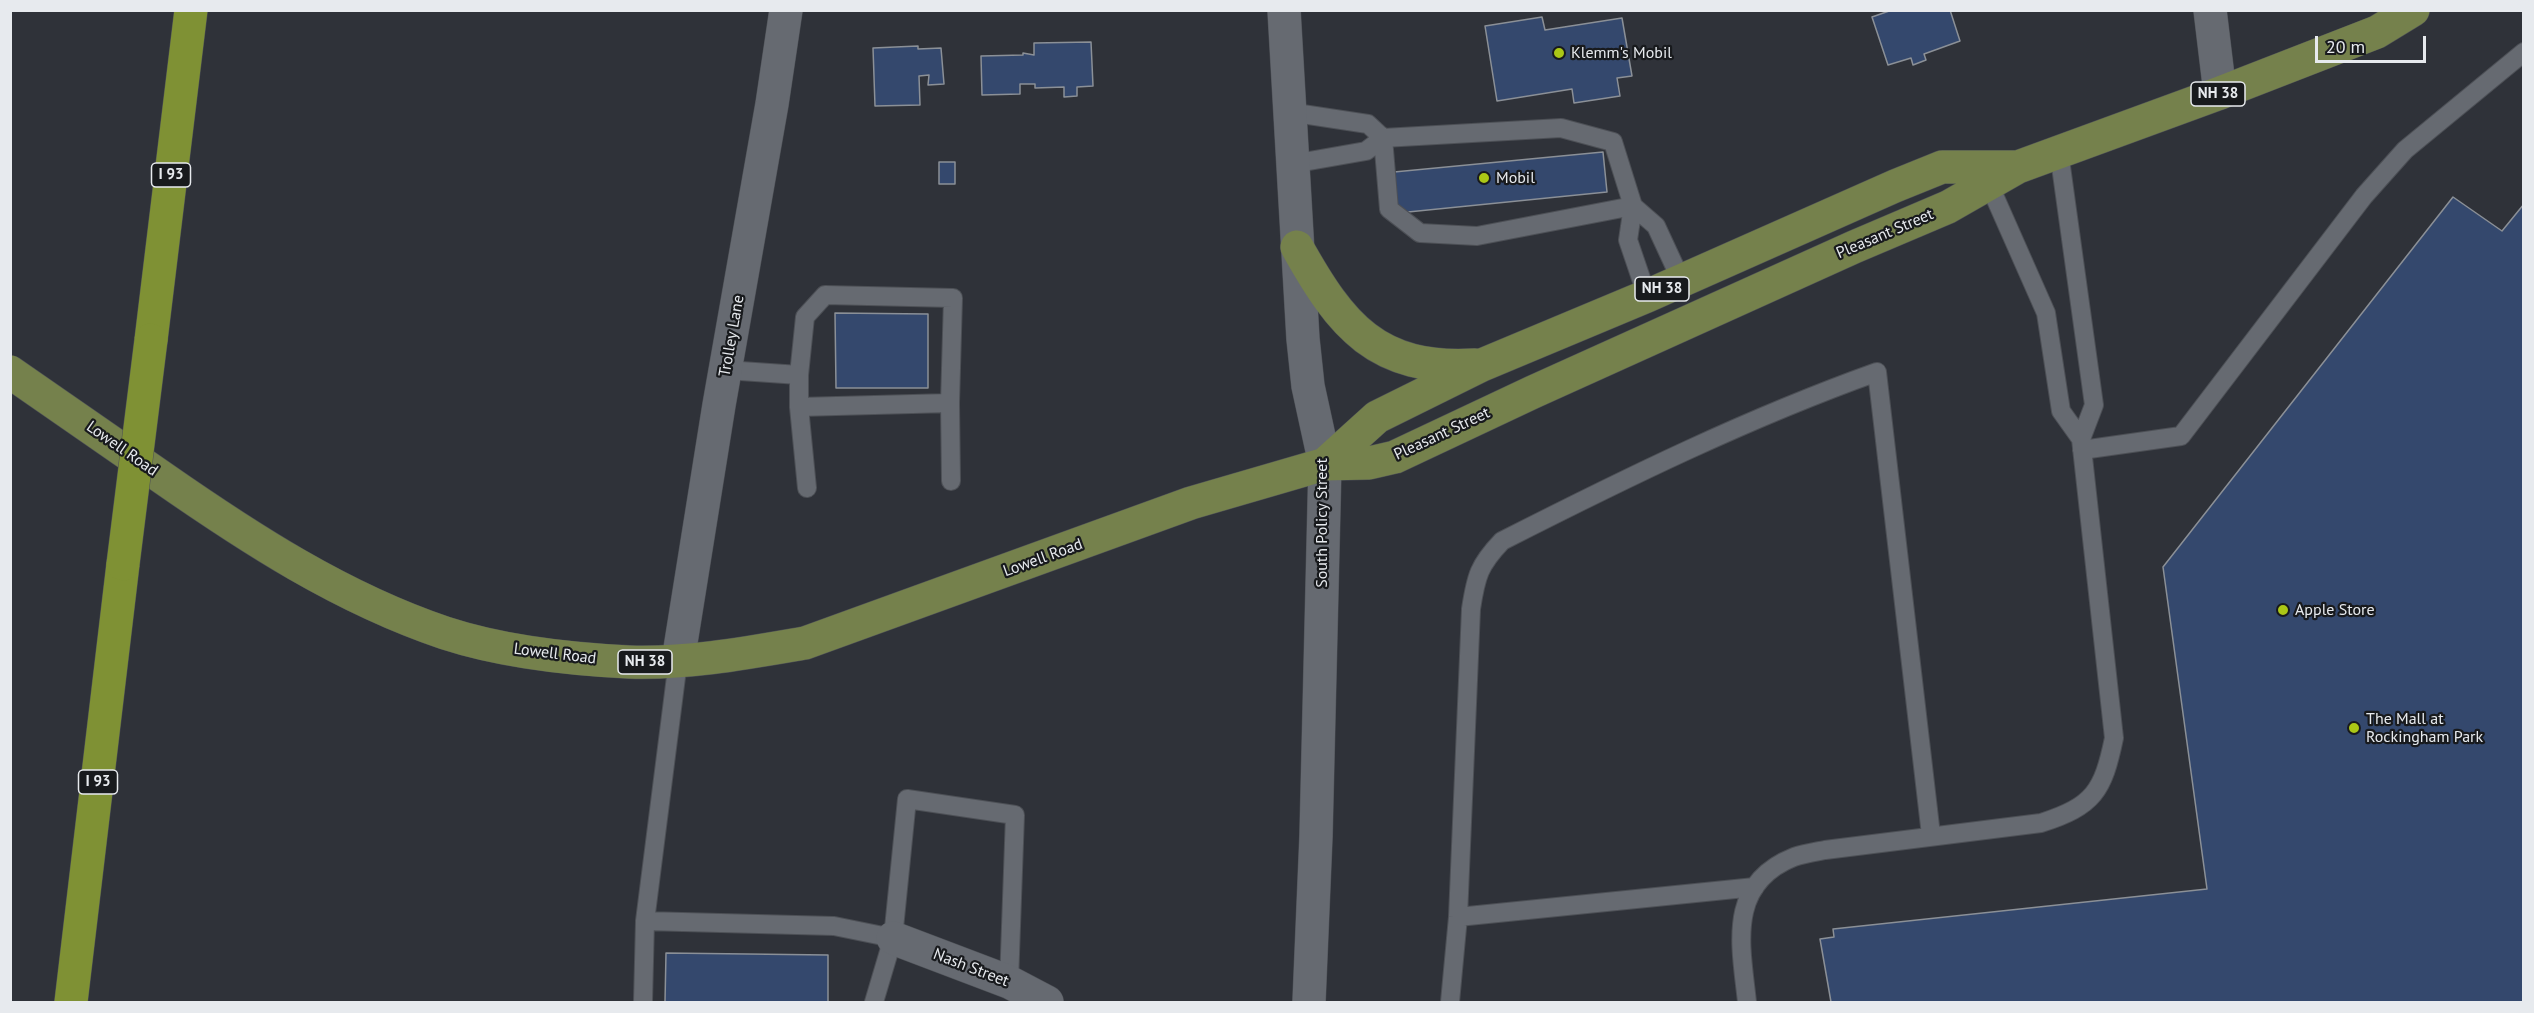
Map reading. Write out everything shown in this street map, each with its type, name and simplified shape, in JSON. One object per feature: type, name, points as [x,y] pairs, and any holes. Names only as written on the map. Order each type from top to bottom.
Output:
[{"type":"highway","name":"I 93","points":[[72,1001],[191,10]]},
{"type":"main road","name":"Pleasant Street","points":[[1325,464],[1369,463],[1395,457],[1565,377],[1948,207],[2019,167],[2377,32],[2413,10]]},
{"type":"main road","name":"Pleasant Street","points":[[1325,464],[1377,417],[1482,365],[1647,296],[1942,167],[2019,167]]},
{"type":"main road","points":[[1297,248],[1323,294],[1344,320],[1370,342],[1407,360],[1446,367],[1482,365]]},
{"type":"main road","name":"Lowell Road","points":[[10,372],[227,523],[335,586],[390,612],[447,633],[506,648],[630,662],[678,661],[743,654],[805,643],[1191,503],[1325,464]]},
{"type":"street","name":"Trolley Lane","points":[[678,661],[786,10]]},
{"type":"street","name":"South Policy Street","points":[[1284,10],[1297,248],[1308,386],[1325,464],[1316,836],[1309,1002]]},
{"type":"street","points":[[2210,10],[2220,93]]},
{"type":"street","name":"Nash Street","points":[[893,938],[1009,982],[1047,1002]]},
{"type":"lane","points":[[2082,445],[2181,436],[2364,196],[2405,150],[2523,52]]},
{"type":"lane","points":[[1289,112],[1368,124],[1383,138],[1389,210],[1420,233],[1477,236],[1633,206]]},
{"type":"lane","points":[[1292,164],[1366,151],[1383,138],[1561,128],[1613,142],[1633,206],[1628,240],[1647,296]]},
{"type":"lane","points":[[1747,1002],[1740,934],[1743,911],[1755,887],[1772,870],[1794,857],[1825,850],[2042,823],[2071,813],[2094,795],[2108,769],[2114,738],[2082,445],[2094,405],[2060,152]]},
{"type":"lane","points":[[1989,184],[2046,313],[2061,411],[2082,445]]},
{"type":"lane","points":[[1633,206],[1656,226],[1681,280]]},
{"type":"lane","points":[[807,488],[799,406],[799,375],[805,317],[825,295],[953,298],[950,403],[951,481]]},
{"type":"lane","points":[[726,370],[799,375]]},
{"type":"lane","points":[[1450,1002],[1458,917],[1471,609],[1475,582],[1484,560],[1502,541],[1663,461],[1772,412],[1877,372],[1931,835]]},
{"type":"lane","points":[[799,406],[950,403]]},
{"type":"lane","points":[[643,1002],[645,921],[678,661]]},
{"type":"lane","points":[[874,1002],[893,938],[907,799],[1015,815],[1009,982]]},
{"type":"lane","points":[[1458,917],[1755,887]]},
{"type":"lane","points":[[645,921],[834,926],[893,938]]},
{"type":"building","points":[[1892,10],[1950,10],[1960,41],[1924,54],[1926,60],[1913,65],[1911,58],[1888,65],[1872,17]]},
{"type":"building","name":"Klemm's Mobil","points":[[1542,17],[1545,30],[1622,18],[1632,76],[1617,78],[1620,96],[1574,103],[1572,89],[1497,101],[1485,26]]},
{"type":"building","points":[[1091,42],[1093,86],[1077,87],[1077,96],[1064,97],[1064,87],[1035,88],[1035,84],[1020,84],[1020,94],[982,95],[981,56],[1023,55],[1023,53],[1034,55],[1034,43]]},
{"type":"building","points":[[918,46],[918,49],[941,48],[944,84],[928,85],[929,75],[919,76],[920,105],[875,106],[873,48]]},
{"type":"building","points":[[1603,152],[1607,192],[1398,213],[1394,172]]},
{"type":"building","points":[[939,162],[955,162],[955,184],[939,184]]},
{"type":"building","name":"The Mall at Rockingham Park","points":[[2453,197],[2502,231],[2524,204],[2524,1002],[1831,1002],[1820,939],[1834,937],[1833,929],[2207,889],[2163,567]]},
{"type":"building","points":[[835,313],[928,314],[928,388],[836,388]]},
{"type":"building","points":[[666,953],[828,955],[828,1002],[665,1002]]},
{"type":"place","name":"Klemm's Mobil","points":[[1559,53]]},
{"type":"place","name":"Mobil","points":[[1484,178]]},
{"type":"place","name":"Apple Store","points":[[2283,610]]},
{"type":"place","name":"The Mall at Rockingham Park","points":[[2354,728]]}]
